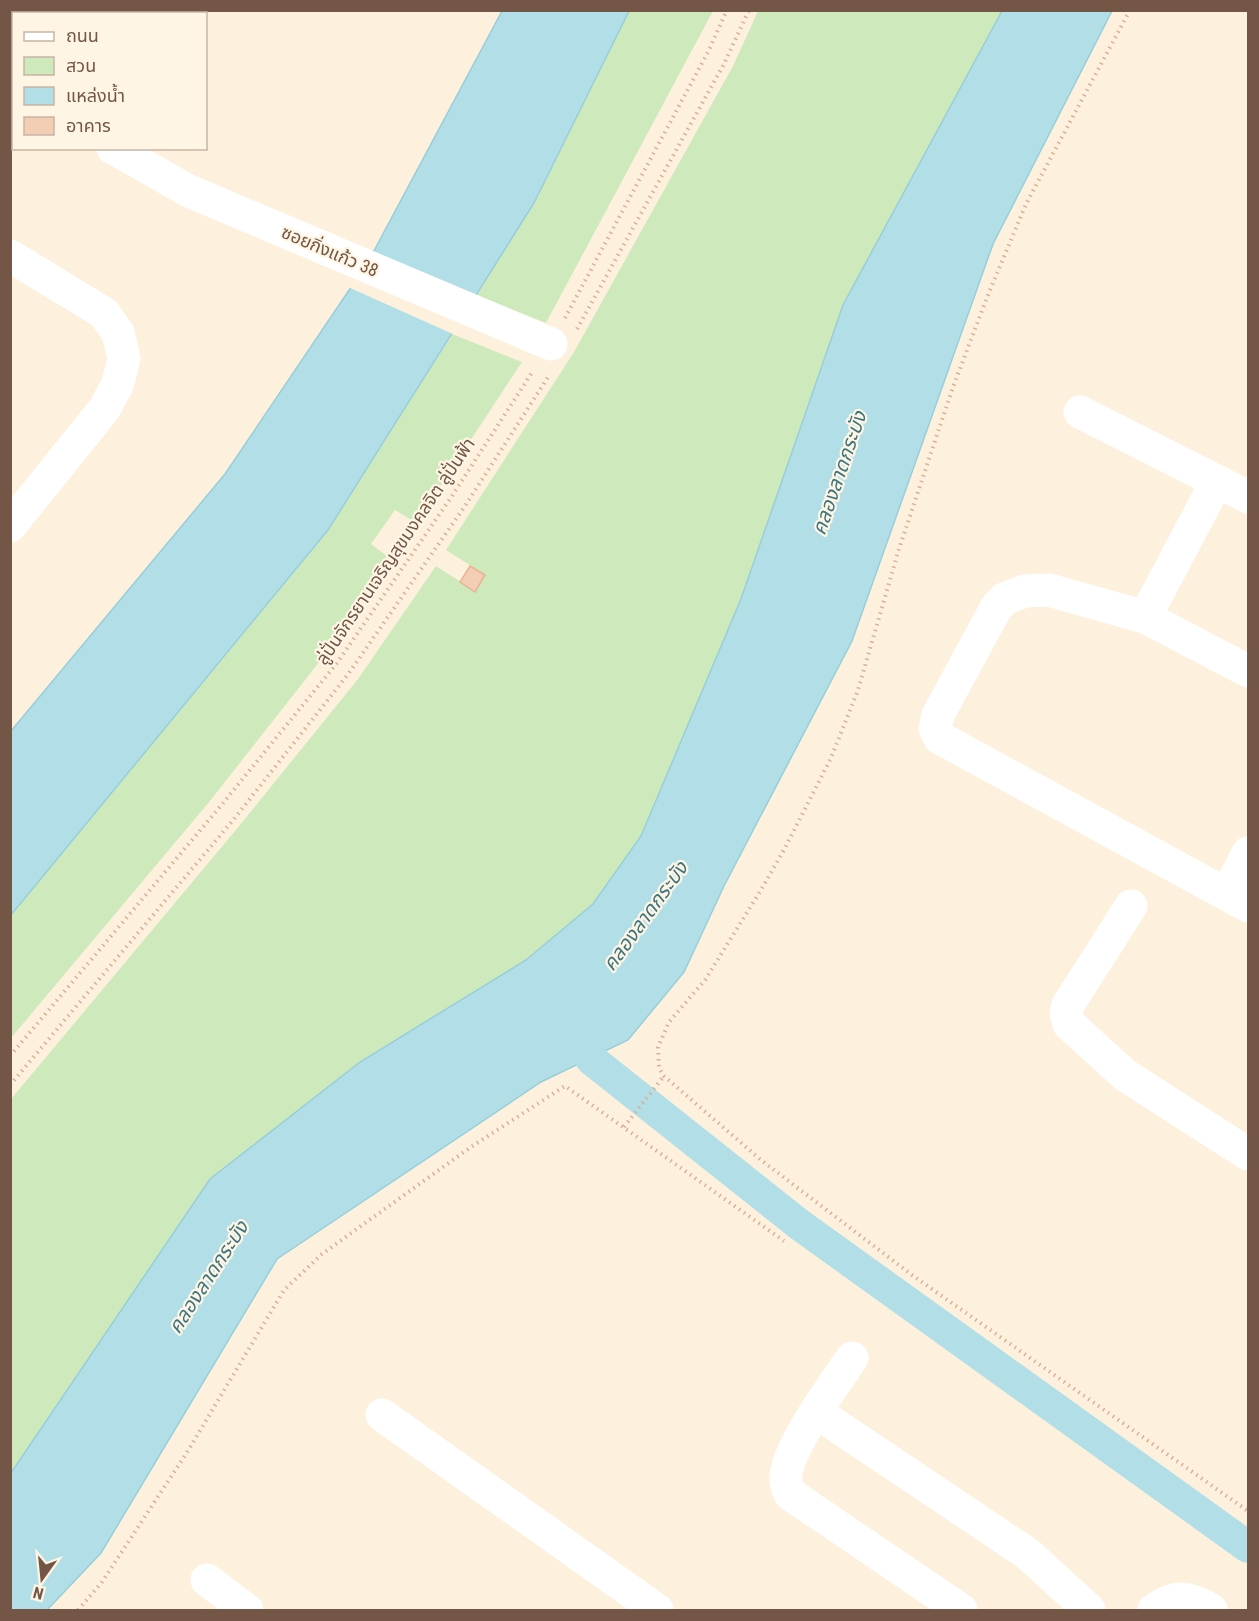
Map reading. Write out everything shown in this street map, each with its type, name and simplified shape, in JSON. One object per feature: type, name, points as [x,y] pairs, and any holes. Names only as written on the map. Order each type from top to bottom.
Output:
[{"type":"street","name":"ซอยกิ่งแก้ว 38","points":[[117,150],[189,190],[494,320],[558,351]]},
{"type":"street","points":[[10,256],[104,313],[118,333],[124,358],[118,383],[105,408],[10,526]]},
{"type":"street","points":[[1080,412],[1248,497]]},
{"type":"street","points":[[1145,617],[1217,481]]},
{"type":"street","points":[[1248,671],[1145,617],[1049,590],[1025,591],[1004,599],[996,608],[938,715],[935,729],[940,738],[1238,900],[1248,854]]},
{"type":"street","points":[[1131,906],[1068,1005],[1066,1013],[1069,1024],[1125,1075],[1248,1154]]},
{"type":"street","points":[[852,1358],[816,1412],[790,1459],[785,1480],[790,1494],[961,1611]]},
{"type":"street","points":[[816,1412],[1028,1554],[1089,1611]]},
{"type":"street","points":[[382,1415],[657,1611]]},
{"type":"street","points":[[207,1580],[246,1611]]},
{"type":"street","points":[[1154,1611],[1167,1601],[1188,1598],[1211,1611]]},
{"type":"path","name":"ลู่ปั่นจักรยานเจริญสุขมงคลจิต ลู่ปั่นฟ้า","points":[[10,1056],[337,663],[450,498],[558,351],[727,10]]},
{"type":"path","points":[[10,1085],[234,819],[349,673],[465,506],[558,351],[724,64],[748,10]]},
{"type":"path","points":[[1130,10],[1026,204],[988,295],[953,387],[899,549],[858,690],[831,758],[761,890],[705,980],[669,1022],[658,1047],[658,1068],[664,1076],[761,1160],[912,1275],[1248,1511]]},
{"type":"path","points":[[624,1127],[664,1076]]},
{"type":"path","points":[[78,1611],[102,1582],[186,1454],[284,1290],[322,1254],[471,1147],[565,1086],[784,1242]]},
{"type":"green space","points":[[629,11],[713,11],[546,323],[476,295],[534,203]]},
{"type":"green space","points":[[758,11],[1002,11],[843,305],[741,599],[641,836],[593,904],[526,960],[360,1062],[210,1179],[11,1473],[11,1099],[240,825],[358,679],[436,566],[475,591],[485,575],[446,550],[574,352],[733,66]]},
{"type":"green space","points":[[452,334],[522,362],[416,523],[395,510],[371,544],[392,560],[324,656],[210,801],[11,1038],[11,915],[328,531]]},
{"type":"water","points":[[502,11],[629,11],[534,203],[328,530],[11,915],[11,731],[225,474],[368,262]]},
{"type":"water","name":"คลองลาดกระบัง","points":[[1002,11],[1112,11],[993,244],[852,641],[724,886],[684,972],[628,1040],[541,1082],[277,1259],[101,1553],[47,1610],[11,1610],[11,1473],[210,1179],[360,1062],[526,960],[593,904],[641,836],[741,599],[843,305]]},
{"type":"pier","points":[[365,261],[479,296],[455,335],[348,287]]},
{"type":"building","points":[[470,566],[485,575],[475,592],[460,582]]},
{"type":"waterway","points":[[564,1024],[592,1060],[800,1225],[1248,1547]]}]
